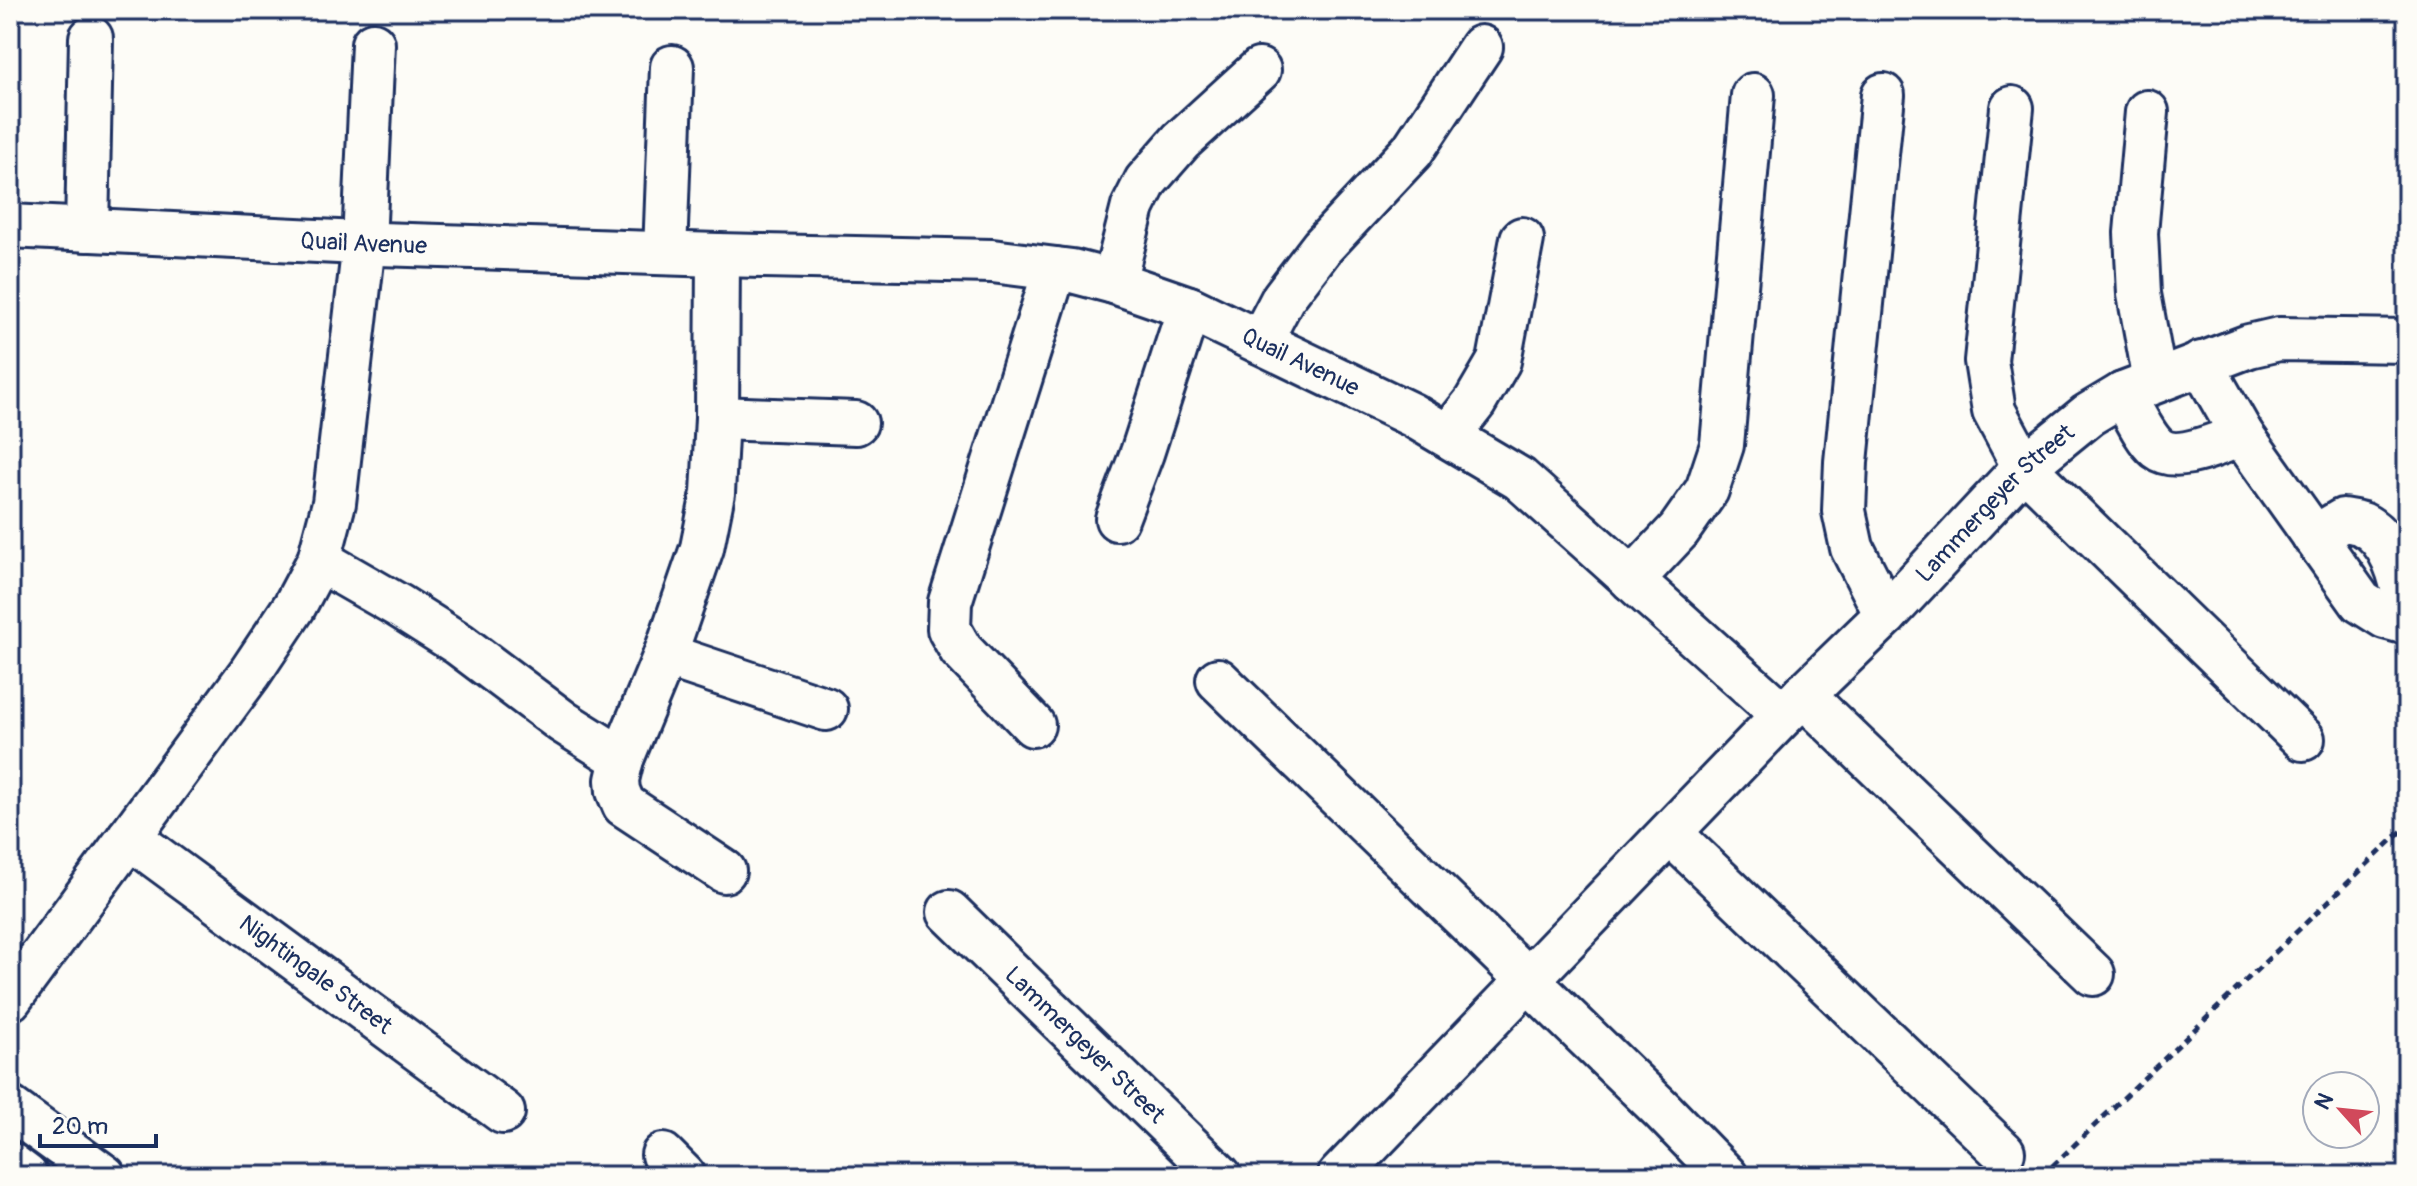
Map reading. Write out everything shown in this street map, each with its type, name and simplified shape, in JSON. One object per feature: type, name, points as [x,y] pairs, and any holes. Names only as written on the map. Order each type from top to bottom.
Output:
[{"type":"street","points":[[87,230],[91,38]]},
{"type":"street","points":[[16,980],[129,837],[250,673],[294,607],[319,560],[334,503],[364,243],[373,44]]},
{"type":"street","points":[[1260,342],[1283,298],[1322,247],[1412,151],[1481,47]]},
{"type":"street","points":[[672,67],[696,326],[691,455]]},
{"type":"street","points":[[1114,282],[1133,207],[1146,181],[1181,141],[1259,70]]},
{"type":"street","points":[[1632,580],[1679,530],[1707,490],[1722,445],[1753,95]]},
{"type":"street","points":[[1883,95],[1846,462],[1844,511],[1852,548],[1886,615]]},
{"type":"street","points":[[2012,108],[1986,361],[1994,411],[2024,467],[2303,739]]},
{"type":"street","points":[[2147,112],[2136,233],[2139,388],[2155,446],[2166,454],[2184,454],[2242,435]]},
{"type":"street","name":"Quail Avenue","points":[[10,226],[364,243],[992,261],[1055,269],[1114,282],[1189,308],[1412,415],[1520,479],[1632,580],[1793,705],[2093,974]]},
{"type":"street","points":[[1449,435],[1475,402],[1499,361],[1522,239]]},
{"type":"street","points":[[687,254],[717,418],[713,493],[705,534],[665,655],[622,759],[617,780],[624,805],[724,871]]},
{"type":"street","points":[[1033,725],[961,650],[949,629],[950,602],[1055,269]]},
{"type":"street","points":[[1117,519],[1189,308]]},
{"type":"street","name":"Lammergeyer Street","points":[[1339,1176],[1793,705],[1886,615],[2024,467],[2088,415],[2139,388],[2201,363],[2279,339],[2407,341]]},
{"type":"street","points":[[2201,363],[2242,435],[2361,602],[2385,617],[2407,623]]},
{"type":"street","points":[[717,418],[856,423]]},
{"type":"street","points":[[2314,537],[2343,520],[2362,524],[2385,544],[2399,576],[2407,615]]},
{"type":"street","points":[[319,560],[447,637],[563,722],[622,759]]},
{"type":"street","points":[[665,655],[826,709]]},
{"type":"street","points":[[1218,680],[1662,1110],[1726,1176]]},
{"type":"street","points":[[1670,833],[2003,1152]]},
{"type":"street","name":"Nightingale Street","points":[[129,837],[503,1112]]},
{"type":"street","name":"Lammergeyer Street","points":[[949,912],[1220,1176]]},
{"type":"street","points":[[10,1108],[104,1176]]},
{"type":"street","points":[[10,1164],[26,1176]]},
{"type":"path","points":[[2042,1176],[2407,826]]}]
